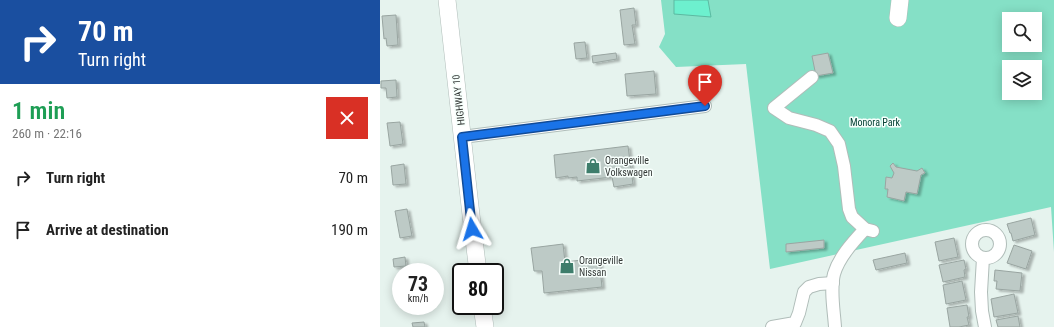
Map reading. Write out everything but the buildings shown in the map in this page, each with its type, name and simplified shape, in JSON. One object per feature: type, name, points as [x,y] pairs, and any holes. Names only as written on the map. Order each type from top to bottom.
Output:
[{"type":"highway","name":"HIGHWAY 10","points":[[447,0],[477,263]]},
{"type":"highway","points":[[898,18],[900,0]]},
{"type":"highway","points":[[483,315],[485,327]]},
{"type":"street","points":[[812,77],[774,108],[789,118],[816,125],[830,131],[839,144],[844,166],[849,209],[852,217],[869,230],[846,251],[834,274],[832,282],[835,327]]},
{"type":"street","points":[[462,137],[705,106]]},
{"type":"street","points":[[982,258],[980,292],[985,327]]},
{"type":"street","points":[[772,327],[795,325],[804,292],[809,287],[832,282]]},
{"type":"green space","name":"Monora Park","points":[[661,0],[1054,0],[1054,252],[1051,207],[770,269],[746,64],[676,67],[659,47],[665,34]]},
{"type":"shaded area","points":[[674,0],[708,0],[711,17],[674,14]]},
{"type":"place","name":"Orangeville Volkswagen","points":[[593,166]]},
{"type":"place","name":"Orangeville Nissan","points":[[567,266]]},
{"type":"route","points":[[472,229],[462,137],[705,106]]}]
